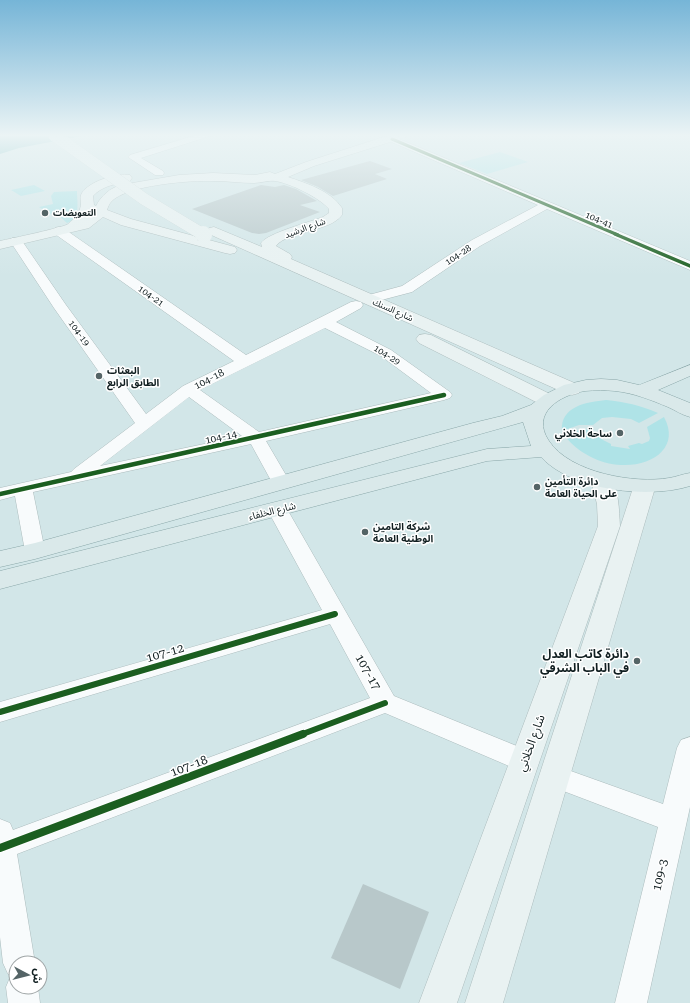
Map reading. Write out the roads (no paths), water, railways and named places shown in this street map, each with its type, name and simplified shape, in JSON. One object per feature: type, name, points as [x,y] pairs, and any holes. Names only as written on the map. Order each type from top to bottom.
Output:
[{"type":"main road","name":"شارع الرشيد","points":[[0,245],[84,225],[94,219],[93,209],[87,196],[93,188],[112,182]]},
{"type":"main road","points":[[120,182],[144,199],[209,233]]},
{"type":"main road","points":[[133,182],[209,233]]},
{"type":"main road","name":"شارع الرشيد","points":[[59,231],[81,221],[86,214],[121,189],[163,182]]},
{"type":"main road","points":[[93,209],[126,222],[230,244],[266,237],[320,218],[328,211],[327,206],[320,201],[282,184],[273,182]]},
{"type":"main road","name":"شارع الرشيد","points":[[301,182],[334,205],[337,211],[335,215],[328,220],[273,240],[268,243],[267,246],[274,252],[316,271],[321,279]]},
{"type":"main road","points":[[84,225],[126,222]]},
{"type":"main road","name":"شارع السنك","points":[[209,233],[230,244],[363,302],[572,389]]},
{"type":"main road","name":"شارع السنك","points":[[230,244],[321,279],[542,405]]},
{"type":"main road","points":[[642,390],[690,370]]},
{"type":"main road","points":[[0,559],[35,551],[480,427],[508,421],[572,389],[617,386],[642,390],[671,400],[690,411]]},
{"type":"main road","points":[[542,405],[533,422],[535,436],[545,450],[569,468],[602,482],[644,488],[687,482]]},
{"type":"main road","name":"شارع الخلفاء","points":[[0,580],[487,455],[545,450]]},
{"type":"main road","name":"شارع الخلاني","points":[[438,1003],[609,526],[608,504],[602,482]]},
{"type":"main road","points":[[484,1003],[644,488]]},
{"type":"street","name":"104-41","points":[[493,182],[545,206],[690,266]]},
{"type":"street","name":"104-28","points":[[363,302],[407,288],[476,243],[545,206]]},
{"type":"street","name":"104-21","points":[[59,231],[244,361]]},
{"type":"street","name":"104-19","points":[[16,241],[61,308],[144,424]]},
{"type":"street","name":"104-18","points":[[75,476],[188,389],[363,302]]},
{"type":"street","name":"104-29","points":[[325,322],[386,353],[444,395]]},
{"type":"street","points":[[188,389],[256,438],[281,482]]},
{"type":"street","name":"104-14","points":[[0,494],[75,476],[256,438],[444,395]]},
{"type":"street","points":[[23,489],[35,551]]},
{"type":"street","name":"107-17","points":[[277,509],[385,703]]},
{"type":"street","name":"107-12","points":[[0,712],[335,614]]},
{"type":"street","points":[[385,703],[525,761]]},
{"type":"street","name":"107-18","points":[[1,843],[385,703]]},
{"type":"street","name":"109-3","points":[[631,1003],[672,820],[690,748]]},
{"type":"street","points":[[554,776],[672,820]]},
{"type":"street","points":[[1,843],[17,955]]},
{"type":"place","name":"التعويضات","points":[[45,213]]},
{"type":"place","name":"البعثات الطابق الرابع","points":[[99,376]]},
{"type":"place","name":"ساحة الخلاني","points":[[620,433]]},
{"type":"place","name":"دائرة التأمين على الحياة العامة","points":[[537,487]]},
{"type":"place","name":"شركة التامين الوطنية العامة","points":[[365,532]]},
{"type":"place","name":"دائرة كاتب العدل في الباب الشرقي","points":[[637,661]]}]
